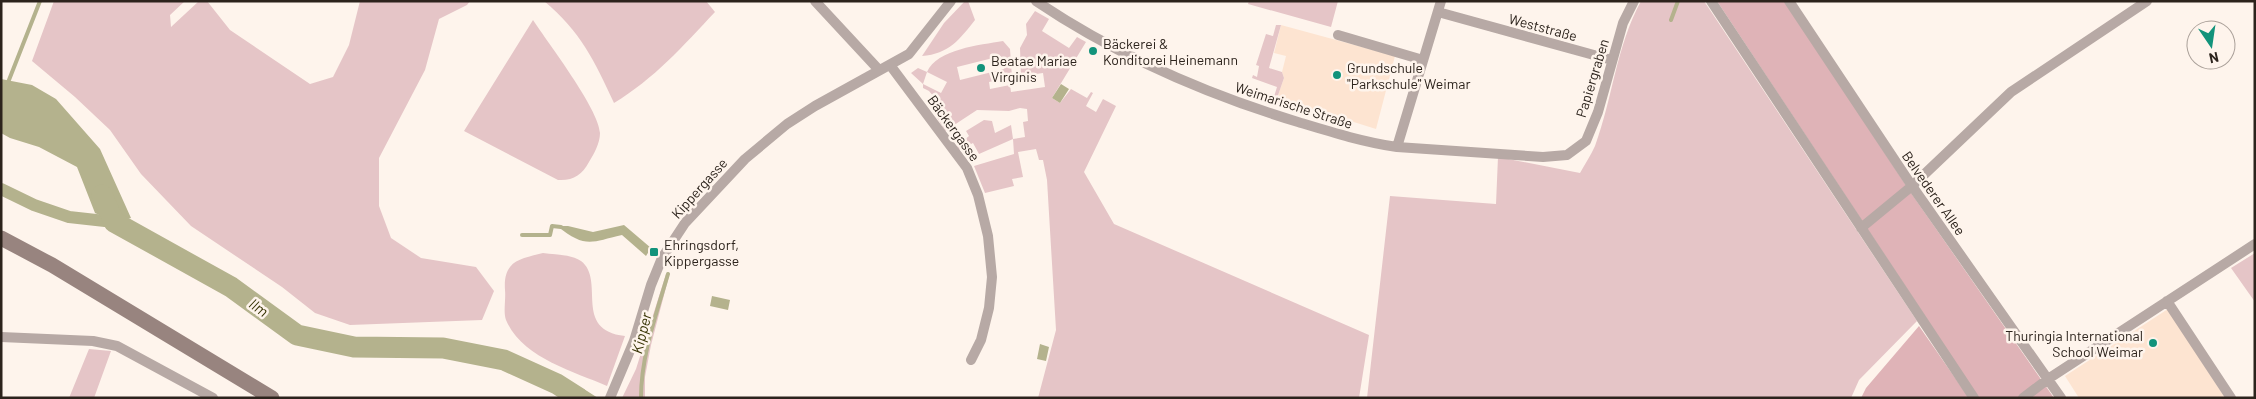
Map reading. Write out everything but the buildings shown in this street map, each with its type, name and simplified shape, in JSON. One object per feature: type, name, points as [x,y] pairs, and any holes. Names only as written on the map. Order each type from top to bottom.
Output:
[{"type":"street","points":[[815,1],[879,70]]},
{"type":"street","name":"Kippergasse","points":[[612,394],[634,341],[659,267],[673,239],[685,222],[745,159],[787,124],[909,54],[951,1]]},
{"type":"street","name":"Weimarische Straße","points":[[1036,1],[1124,53],[1210,92],[1247,106],[1318,128],[1374,144],[1397,147],[1543,157],[1566,156]]},
{"type":"street","name":"Papiergraben","points":[[1566,156],[1586,141],[1598,112],[1623,22],[1634,1]]},
{"type":"street","points":[[1712,1],[1974,398]]},
{"type":"street","name":"Belvederer Allee","points":[[1789,1],[1912,186],[2060,398]]},
{"type":"street","points":[[1861,228],[1912,186],[2011,92],[2147,1]]},
{"type":"street","points":[[1397,147],[1440,6]]},
{"type":"street","name":"Weststraße","points":[[1440,6],[1612,60]]},
{"type":"street","points":[[1338,35],[1423,60]]},
{"type":"street","name":"Bäckergasse","points":[[890,65],[967,168],[978,195],[988,236],[992,277],[981,340],[971,360]]},
{"type":"street","points":[[1,238],[52,265],[267,397]]},
{"type":"street","points":[[2023,398],[2048,379],[2255,244]]},
{"type":"street","points":[[2167,301],[2232,398]]},
{"type":"street","points":[[1,337],[93,341],[117,346],[213,398]]},
{"type":"shaded area","points":[[54,1],[185,1],[170,15],[171,27],[199,1],[207,1],[230,30],[310,84],[333,77],[349,45],[360,1],[470,1],[467,5],[439,19],[425,70],[379,158],[379,206],[391,238],[421,258],[476,267],[494,291],[482,320],[350,325],[315,313],[282,287],[191,226],[141,174],[110,130],[75,97],[32,61]]},
{"type":"shaded area","points":[[544,1],[706,1],[715,12],[655,73],[629,94],[614,103],[593,60],[577,36],[568,24]]},
{"type":"shaded area","points":[[965,1],[968,1],[975,20],[959,39],[947,49],[922,56],[944,23]]},
{"type":"shaded area","points":[[1249,1],[1338,1],[1331,27],[1248,4]]},
{"type":"shaded area","points":[[1641,1],[1704,1],[1917,321],[1859,380],[1851,398],[1367,398],[1390,196],[1496,204],[1498,157],[1580,173],[1595,146],[1620,54]]},
{"type":"shaded area","points":[[1717,1],[1785,1],[1911,193],[2054,398],[1979,398]]},
{"type":"shaded area","points":[[1035,11],[1049,19],[1042,31],[1069,48],[1077,37],[1086,42],[1052,98],[1060,103],[1071,89],[1087,98],[1091,92],[1093,93],[1086,106],[1096,112],[1103,99],[1116,106],[1084,172],[1114,224],[1369,335],[1359,398],[1038,398],[1056,330],[1047,180],[1043,160],[1039,160],[1036,149],[1018,152],[1023,177],[1012,179],[1014,186],[985,193],[974,166],[1014,154],[1013,139],[1025,137],[1023,122],[1028,121],[1027,109],[1020,108],[1009,111],[977,110],[945,131],[936,116],[944,109],[929,91],[923,88],[923,84],[941,93],[947,82],[927,72],[932,64],[949,53],[960,49],[1003,41],[1010,49],[1012,77],[989,82],[990,89],[1010,85],[1011,92],[1045,87],[1043,73],[1021,76],[1020,48],[1027,35],[1026,24]],"holes":[[[1001,56],[1004,69],[960,80],[957,67]]]},
{"type":"shaded area","points":[[533,20],[591,108],[600,133],[593,156],[580,174],[573,178],[558,180],[464,131]]},
{"type":"shaded area","points":[[1276,25],[1281,25],[1269,68],[1282,72],[1284,78],[1276,101],[1273,100],[1277,87],[1252,78],[1253,75],[1257,77],[1259,66],[1256,65],[1266,34],[1273,36]]},
{"type":"shaded area","name":"Grundschule \"Parkschule\" Weimar","points":[[1281,25],[1395,56],[1376,129],[1306,107],[1304,109],[1276,101],[1284,78],[1282,72],[1286,56],[1274,53]]},
{"type":"shaded area","points":[[918,68],[927,72],[923,84],[911,73]]},
{"type":"shaded area","points":[[1,79],[32,85],[56,99],[100,149],[131,218],[114,222],[95,213],[77,167],[39,147],[10,138],[1,133]]},
{"type":"shaded area","points":[[1061,84],[1069,89],[1060,103],[1052,98]]},
{"type":"shaded area","points":[[984,120],[992,121],[995,133],[1011,125],[1013,139],[979,154],[973,143],[959,150],[957,146],[969,136],[966,131]]},
{"type":"shaded area","points":[[624,225],[651,248],[646,256],[622,235],[589,242],[575,238],[557,226],[568,226],[593,232]]},
{"type":"shaded area","points":[[543,253],[568,256],[581,261],[588,269],[591,280],[594,315],[599,324],[609,332],[625,336],[607,386],[564,369],[536,354],[514,333],[506,320],[505,280],[510,267],[527,257]]},
{"type":"shaded area","points":[[2255,253],[2255,302],[2231,268]]},
{"type":"shaded area","points":[[666,274],[669,276],[651,345],[645,377],[645,398],[622,398],[636,369]]},
{"type":"shaded area","points":[[712,296],[730,300],[728,310],[710,306]]},
{"type":"shaded area","name":"Thuringia International School Weimar","points":[[2168,309],[2225,398],[2079,398],[2065,376]]},
{"type":"shaded area","points":[[1919,326],[1969,398],[1861,398],[1866,388]]},
{"type":"shaded area","points":[[1040,344],[1049,347],[1046,361],[1037,359]]},
{"type":"shaded area","points":[[89,349],[111,351],[94,398],[69,398]]},
{"type":"shaded area","points":[[504,360],[553,374],[598,398],[566,398],[545,381],[514,369]]},
{"type":"waterway","points":[[7,85],[40,1]]},
{"type":"waterway","points":[[1671,20],[1678,1]]},
{"type":"waterway","points":[[1,189],[34,205],[69,217],[114,222]]},
{"type":"waterway","name":"Ilm","points":[[102,195],[114,222],[231,287],[297,335],[354,347],[443,348],[504,360],[557,384],[579,398]]},
{"type":"waterway","name":"Kipper","points":[[522,235],[550,235],[552,226],[561,227]]},
{"type":"waterway","name":"Kipper","points":[[641,398],[646,351],[668,274]]},
{"type":"place","name":"Bäckerei & Konditorei Heinemann","points":[[1093,51]]},
{"type":"place","name":"Beatae Mariae Virginis","points":[[981,68]]},
{"type":"place","name":"Grundschule \"Parkschule\" Weimar","points":[[1337,75]]},
{"type":"place","name":"Ehringsdorf, Kippergasse","points":[[654,252]]},
{"type":"place","name":"Thuringia International School Weimar","points":[[2153,343]]}]
